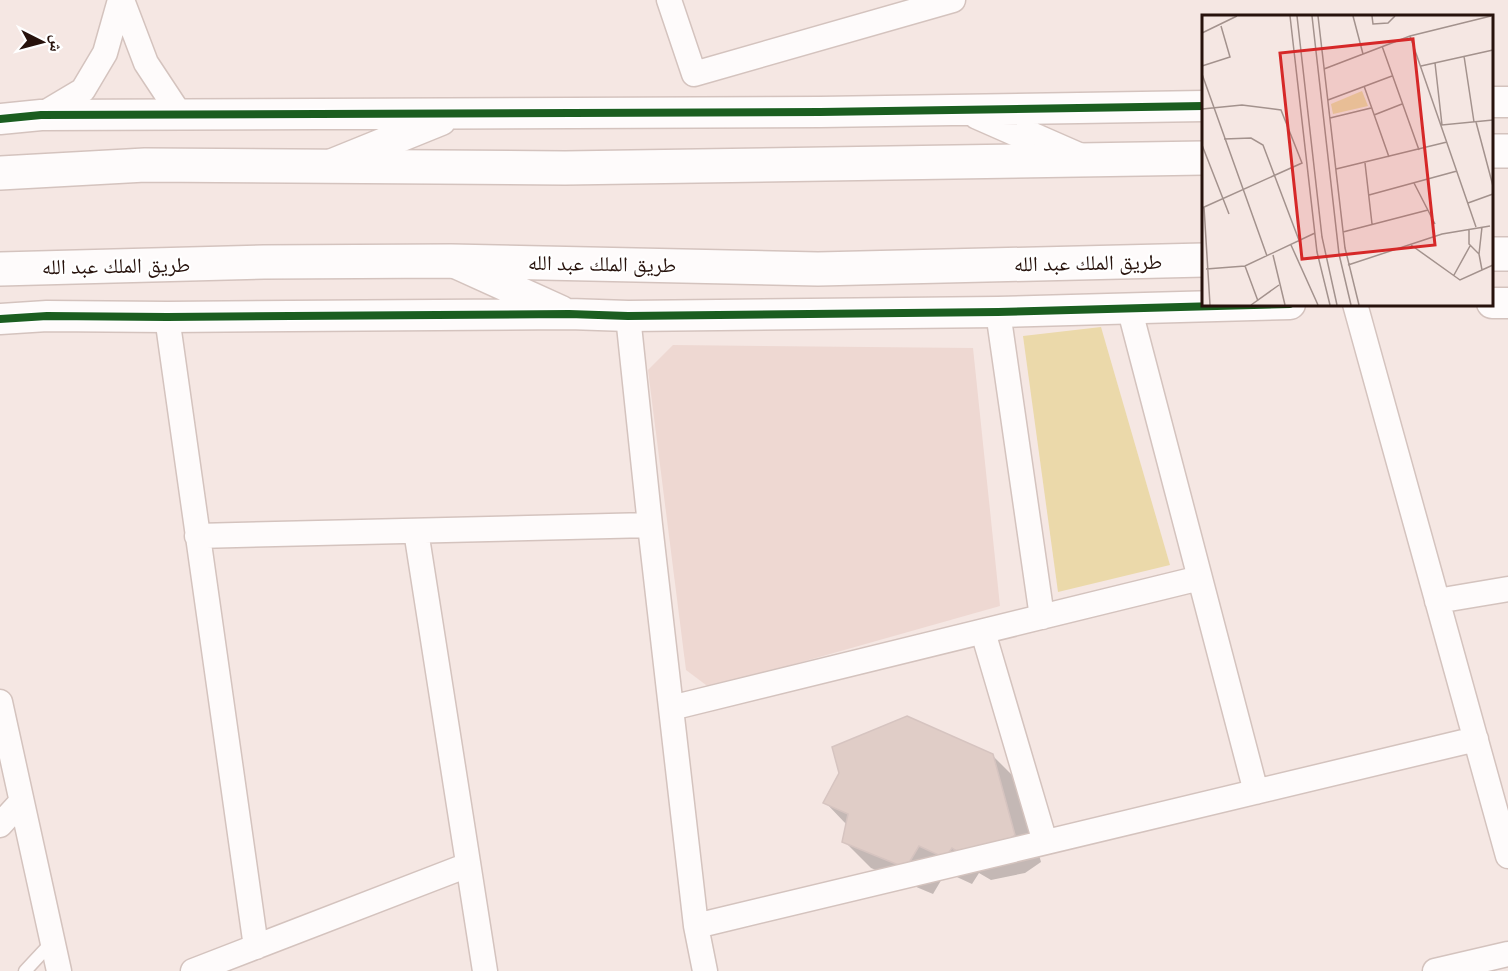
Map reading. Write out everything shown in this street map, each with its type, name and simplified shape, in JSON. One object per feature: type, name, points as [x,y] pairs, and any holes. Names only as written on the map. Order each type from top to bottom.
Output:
[{"type":"main road","points":[[0,172],[145,165],[565,168],[1202,158]]},
{"type":"main road","name":"طريق الملك عبد الله","points":[[0,270],[264,262],[452,261],[818,269],[1202,260]]},
{"type":"street","points":[[41,116],[83,90],[105,52],[121,0]]},
{"type":"street","points":[[121,0],[146,63],[181,116]]},
{"type":"street","points":[[669,0],[694,74],[953,0]]},
{"type":"street","points":[[0,119],[41,116],[968,110],[1202,106]]},
{"type":"street","points":[[968,110],[1085,161]]},
{"type":"street","points":[[326,166],[455,114]]},
{"type":"street","points":[[452,261],[569,314]]},
{"type":"street","points":[[0,319],[47,316],[569,314],[628,316],[998,312],[1202,306]]},
{"type":"street","points":[[1356,306],[1508,856]]},
{"type":"street","points":[[1129,307],[1256,792]]},
{"type":"street","points":[[998,312],[1042,617]]},
{"type":"street","points":[[628,316],[696,926],[705,971]]},
{"type":"street","points":[[167,317],[256,947]]},
{"type":"street","points":[[197,536],[650,525]]},
{"type":"street","points":[[416,531],[485,971]]},
{"type":"street","points":[[671,708],[1200,578]]},
{"type":"street","points":[[1437,601],[1508,589]]},
{"type":"street","points":[[983,632],[1045,842]]},
{"type":"street","points":[[0,702],[59,971]]},
{"type":"street","points":[[696,926],[1476,739]]},
{"type":"street","points":[[0,825],[21,802]]},
{"type":"street","points":[[193,971],[468,865]]},
{"type":"street","points":[[1435,971],[1508,954]]},
{"type":"lane","points":[[25,971],[52,942]]},
{"type":"shaded area","points":[[1101,327],[1170,565],[1058,592],[1023,336]]},
{"type":"shaded area","points":[[673,345],[973,348],[1000,606],[710,688],[686,670],[648,370]]},
{"type":"building","points":[[907,716],[993,754],[1015,835],[998,847],[963,855],[952,848],[945,858],[919,846],[906,868],[842,842],[848,814],[823,803],[839,773],[832,747]]},
{"type":"cycle path","points":[[0,119],[41,115],[820,112],[1202,106]]},
{"type":"cycle path","points":[[0,319],[47,316],[569,314],[628,316],[998,312],[1217,306]]}]
